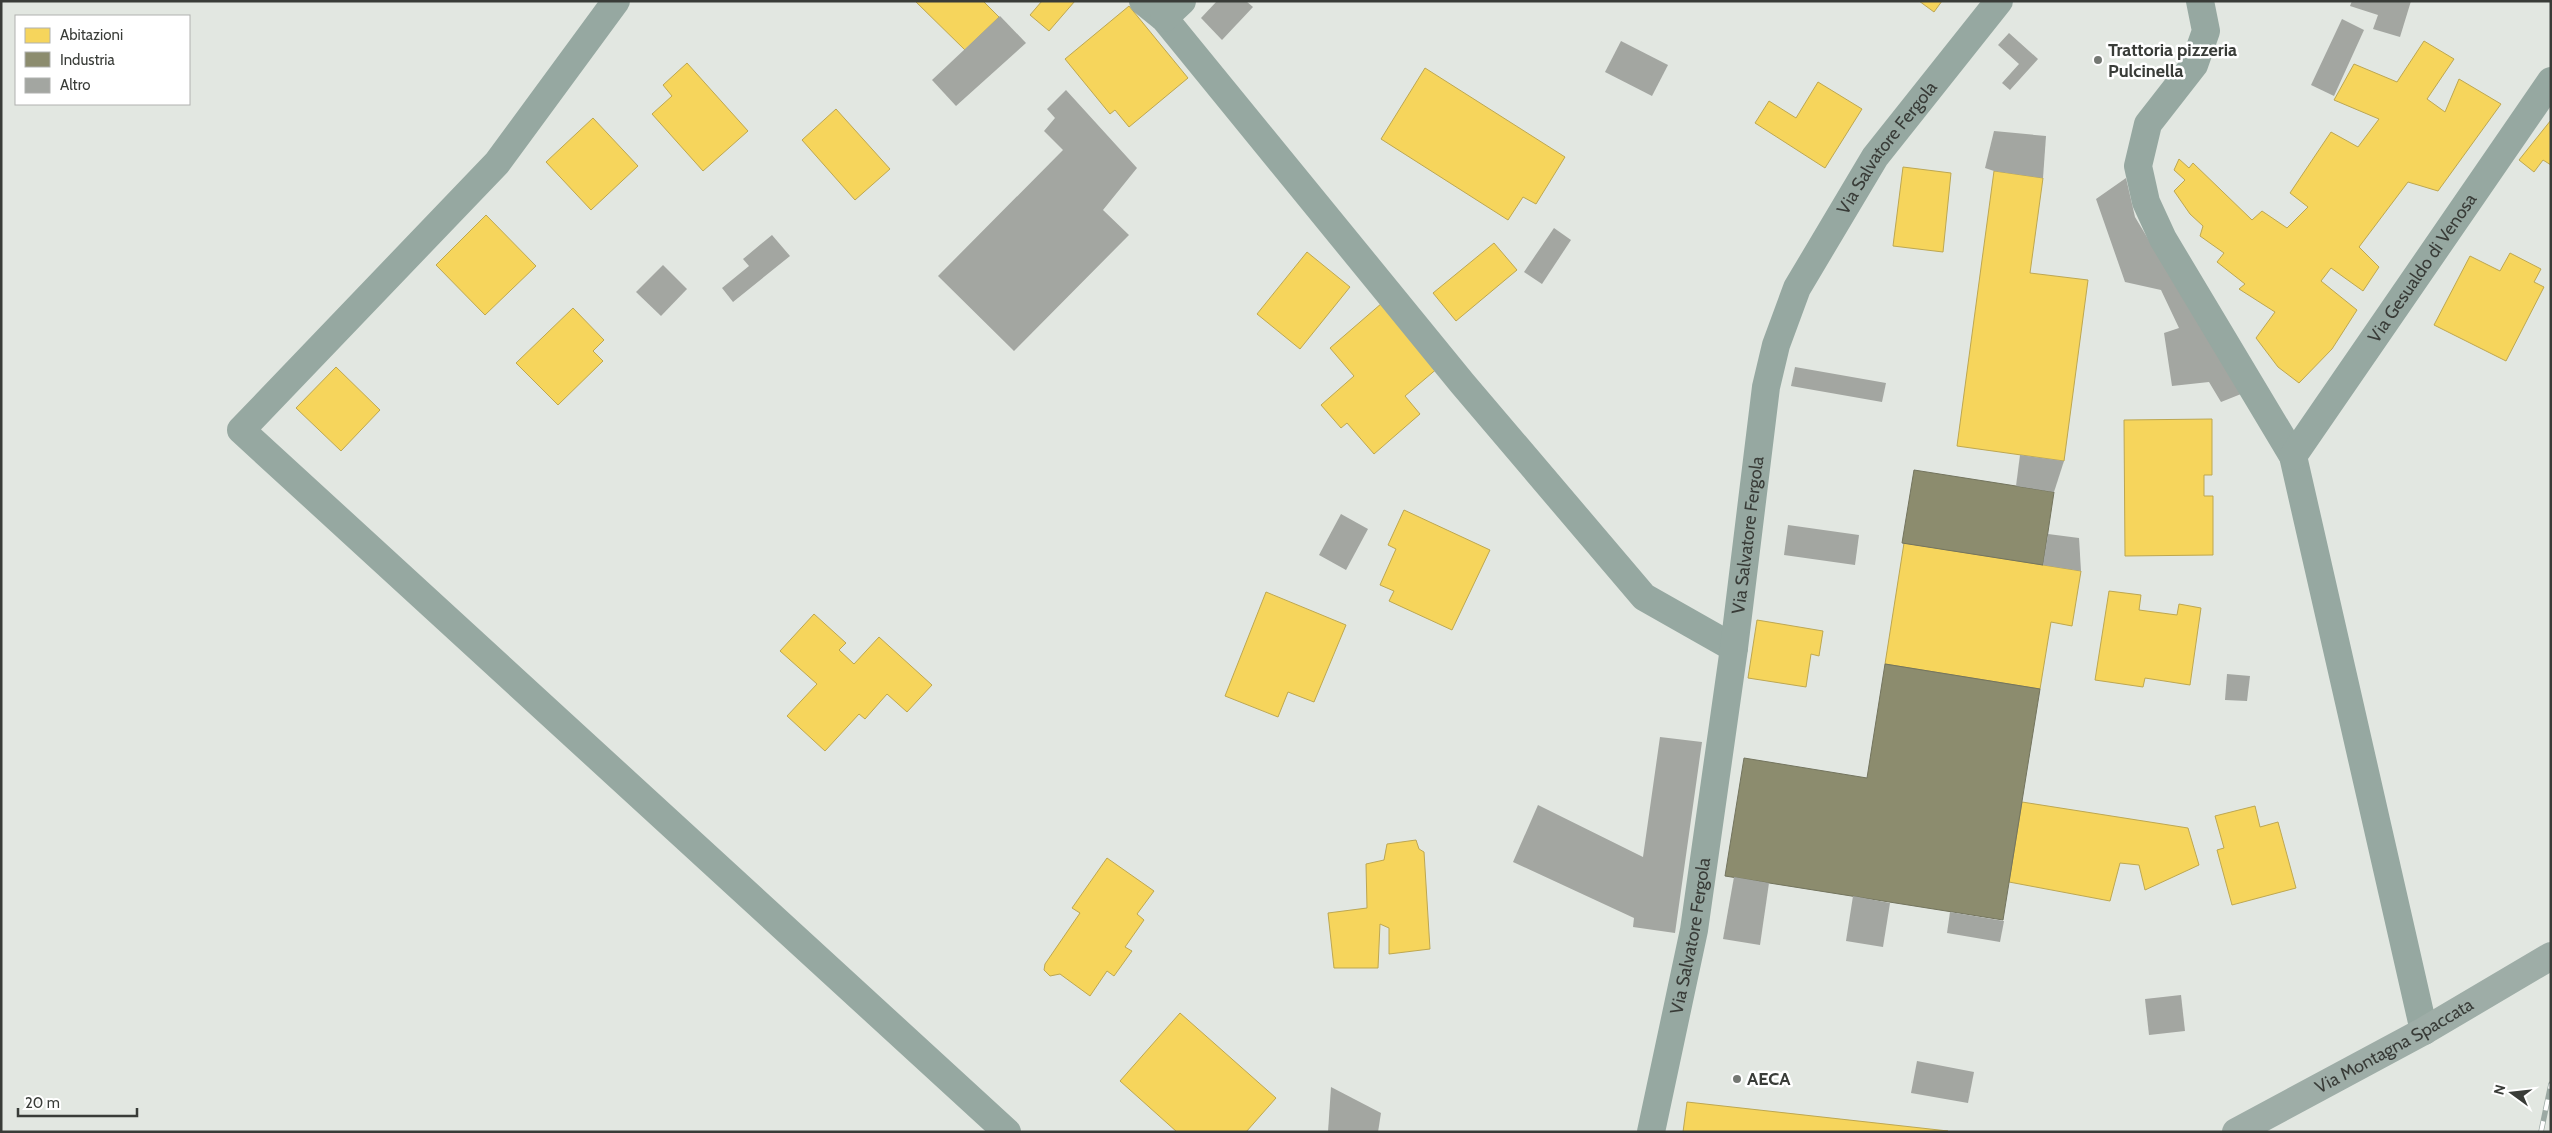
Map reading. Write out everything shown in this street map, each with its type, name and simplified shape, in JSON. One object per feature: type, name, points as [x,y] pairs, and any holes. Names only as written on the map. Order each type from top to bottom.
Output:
[{"type":"main road","name":"Via Montagna Spaccata","points":[[2236,1132],[2424,1031],[2551,956]]},
{"type":"street","points":[[616,1],[497,163],[241,430],[1007,1132]]},
{"type":"street","points":[[1144,1],[1173,10],[1462,383],[1644,597],[1734,648]]},
{"type":"street","name":"Via Salvatore Fergola","points":[[1650,1132],[1694,930],[1734,648],[1766,387],[1776,345],[1797,288],[1875,157],[1999,1]]},
{"type":"street","points":[[2200,1],[2206,31],[2194,65],[2148,124],[2138,166],[2146,202],[2163,239],[2293,456],[2424,1031]]},
{"type":"street","name":"Via Gesualdo di Venosa","points":[[2293,456],[2551,81]]},
{"type":"building: Abitazioni","points":[[915,1],[983,1],[999,17],[965,50]]},
{"type":"building: Abitazioni","points":[[1042,1],[1075,1],[1049,31],[1030,15]]},
{"type":"building: Abitazioni","points":[[1919,1],[1942,1],[1934,12]]},
{"type":"building: Abitazioni","points":[[1129,6],[1188,78],[1129,127],[1115,110],[1110,114],[1065,59]]},
{"type":"building: Abitazioni","points":[[2424,41],[2454,59],[2427,99],[2445,112],[2459,79],[2501,104],[2438,191],[2408,182],[2359,247],[2379,267],[2363,291],[2331,268],[2321,281],[2357,310],[2332,349],[2299,383],[2278,367],[2256,338],[2275,312],[2239,289],[2245,284],[2217,262],[2224,253],[2200,236],[2203,226],[2190,214],[2174,191],[2185,180],[2174,170],[2179,159],[2189,168],[2193,163],[2252,220],[2262,211],[2287,228],[2308,207],[2290,193],[2331,132],[2358,147],[2379,119],[2334,100],[2354,64],[2397,82]]},
{"type":"building: Abitazioni","points":[[687,63],[748,131],[703,171],[652,114],[672,96],[663,85]]},
{"type":"building: Abitazioni","points":[[1425,68],[1565,157],[1536,204],[1523,197],[1508,220],[1381,139]]},
{"type":"building: Abitazioni","points":[[1818,82],[1862,109],[1825,168],[1755,123],[1769,101],[1796,118]]},
{"type":"building: Abitazioni","points":[[836,109],[890,169],[855,200],[802,140]]},
{"type":"building: Abitazioni","points":[[593,118],[638,166],[591,210],[546,162]]},
{"type":"building: Abitazioni","points":[[2551,120],[2551,165],[2543,160],[2534,172],[2519,160]]},
{"type":"building: Abitazioni","points":[[1903,167],[1951,173],[1943,252],[1893,246]]},
{"type":"building: Abitazioni","points":[[1994,171],[2043,178],[2030,273],[2088,280],[2064,461],[1957,446]]},
{"type":"building: Abitazioni","points":[[486,215],[536,266],[485,315],[436,265]]},
{"type":"building: Abitazioni","points":[[1494,243],[1517,270],[1456,321],[1433,293]]},
{"type":"building: Abitazioni","points":[[1307,252],[1350,287],[1300,349],[1257,314]]},
{"type":"building: Abitazioni","points":[[2510,253],[2541,269],[2534,282],[2544,287],[2506,361],[2434,325],[2470,256],[2500,271]]},
{"type":"building: Abitazioni","points":[[1382,303],[1439,367],[1405,396],[1420,414],[1374,454],[1347,423],[1341,428],[1321,405],[1354,376],[1330,348]]},
{"type":"building: Abitazioni","points":[[573,308],[604,340],[593,351],[603,361],[558,405],[516,363]]},
{"type":"building: Abitazioni","points":[[336,367],[380,410],[341,451],[296,408]]},
{"type":"building: Abitazioni","points":[[2212,419],[2212,475],[2204,475],[2204,496],[2213,496],[2213,555],[2125,556],[2124,420]]},
{"type":"building: Abitazioni","points":[[1404,510],[1490,550],[1452,630],[1389,601],[1394,591],[1380,585],[1396,549],[1388,545]]},
{"type":"building: Abitazioni","points":[[1904,543],[2081,571],[2072,626],[2051,622],[2040,689],[1885,664]]},
{"type":"building: Abitazioni","points":[[2109,591],[2141,595],[2139,610],[2177,615],[2179,604],[2201,608],[2190,685],[2145,678],[2143,687],[2095,680]]},
{"type":"building: Abitazioni","points":[[1266,592],[1346,625],[1314,702],[1288,692],[1278,717],[1225,696]]},
{"type":"building: Abitazioni","points":[[814,614],[846,643],[839,650],[854,664],[879,637],[932,685],[907,712],[887,694],[865,719],[859,714],[825,751],[787,716],[817,684],[780,651]]},
{"type":"building: Abitazioni","points":[[1757,620],[1823,631],[1819,656],[1811,654],[1806,687],[1748,678]]},
{"type":"building: Abitazioni","points":[[2022,802],[2188,828],[2199,865],[2145,890],[2139,865],[2120,863],[2110,901],[2009,882]]},
{"type":"building: Abitazioni","points":[[2255,806],[2260,827],[2278,822],[2296,888],[2232,905],[2217,850],[2224,848],[2215,816]]},
{"type":"building: Abitazioni","points":[[1416,840],[1419,849],[1424,852],[1430,949],[1389,954],[1389,928],[1380,924],[1378,968],[1334,968],[1328,913],[1367,908],[1366,864],[1384,860],[1387,844]]},
{"type":"building: Abitazioni","points":[[1107,858],[1154,891],[1137,914],[1144,920],[1125,947],[1132,951],[1114,976],[1107,971],[1090,996],[1060,974],[1050,976],[1044,970],[1045,964],[1080,913],[1072,908]]},
{"type":"building: Abitazioni","points":[[1180,1013],[1276,1098],[1246,1132],[1177,1132],[1120,1081]]},
{"type":"building: Abitazioni","points":[[1687,1102],[1948,1131],[1683,1132]]},
{"type":"building: Industria","points":[[1914,470],[2054,492],[2043,565],[1902,543]]},
{"type":"building: Industria","points":[[1885,664],[2040,689],[2003,920],[1725,876],[1744,758],[1867,778]]},
{"type":"building: Altro","points":[[1217,1],[1246,1],[1253,7],[1222,40],[1201,18]]},
{"type":"building: Altro","points":[[2352,1],[2411,1],[2400,37],[2373,29],[2378,15],[2350,6]]},
{"type":"building: Altro","points":[[1000,16],[1026,43],[956,106],[932,80]]},
{"type":"building: Altro","points":[[2342,19],[2364,30],[2334,96],[2311,85]]},
{"type":"building: Altro","points":[[2009,33],[2038,59],[2010,90],[2002,83],[2019,64],[1998,45]]},
{"type":"building: Altro","points":[[1621,41],[1668,65],[1652,96],[1605,72]]},
{"type":"building: Altro","points":[[1066,90],[1137,168],[1103,210],[1129,235],[1014,351],[938,276],[1063,150],[1044,131],[1055,118],[1047,109]]},
{"type":"building: Altro","points":[[1994,131],[2046,136],[2043,178],[1985,168]]},
{"type":"building: Altro","points":[[2126,178],[2135,217],[2241,394],[2221,402],[2209,382],[2172,386],[2164,333],[2179,328],[2161,290],[2125,282],[2096,199]]},
{"type":"building: Altro","points":[[1554,228],[1571,240],[1542,284],[1524,272]]},
{"type":"building: Altro","points":[[772,235],[790,256],[733,302],[722,288],[749,266],[743,259]]},
{"type":"building: Altro","points":[[663,265],[687,289],[661,316],[636,292]]},
{"type":"building: Altro","points":[[1795,367],[1886,383],[1882,402],[1791,386]]},
{"type":"building: Altro","points":[[2020,455],[2064,461],[2054,492],[2016,486]]},
{"type":"building: Altro","points":[[1341,514],[1368,529],[1346,570],[1319,555]]},
{"type":"building: Altro","points":[[1788,525],[1859,535],[1855,565],[1784,555]]},
{"type":"building: Altro","points":[[2048,534],[2079,538],[2081,571],[2043,565]]},
{"type":"building: Altro","points":[[2227,674],[2250,676],[2247,701],[2225,700]]},
{"type":"building: Altro","points":[[1660,737],[1702,742],[1675,933],[1633,927],[1634,918],[1513,862],[1538,805],[1643,857]]},
{"type":"building: Altro","points":[[1734,877],[1769,883],[1760,945],[1723,939]]},
{"type":"building: Altro","points":[[1853,896],[1890,903],[1883,947],[1846,941]]},
{"type":"building: Altro","points":[[1950,912],[2004,921],[2000,942],[1947,933]]},
{"type":"building: Altro","points":[[2181,995],[2185,1031],[2149,1035],[2145,999]]},
{"type":"building: Altro","points":[[1917,1061],[1974,1072],[1968,1103],[1911,1093]]},
{"type":"building: Altro","points":[[1331,1087],[1381,1113],[1378,1132],[1328,1132]]},
{"type":"railway","points":[[2541,1132],[2551,1084]]},
{"type":"place","name":"Trattoria pizzeria Pulcinella","points":[[2098,60]]},
{"type":"place","name":"AECA","points":[[1737,1079]]}]
